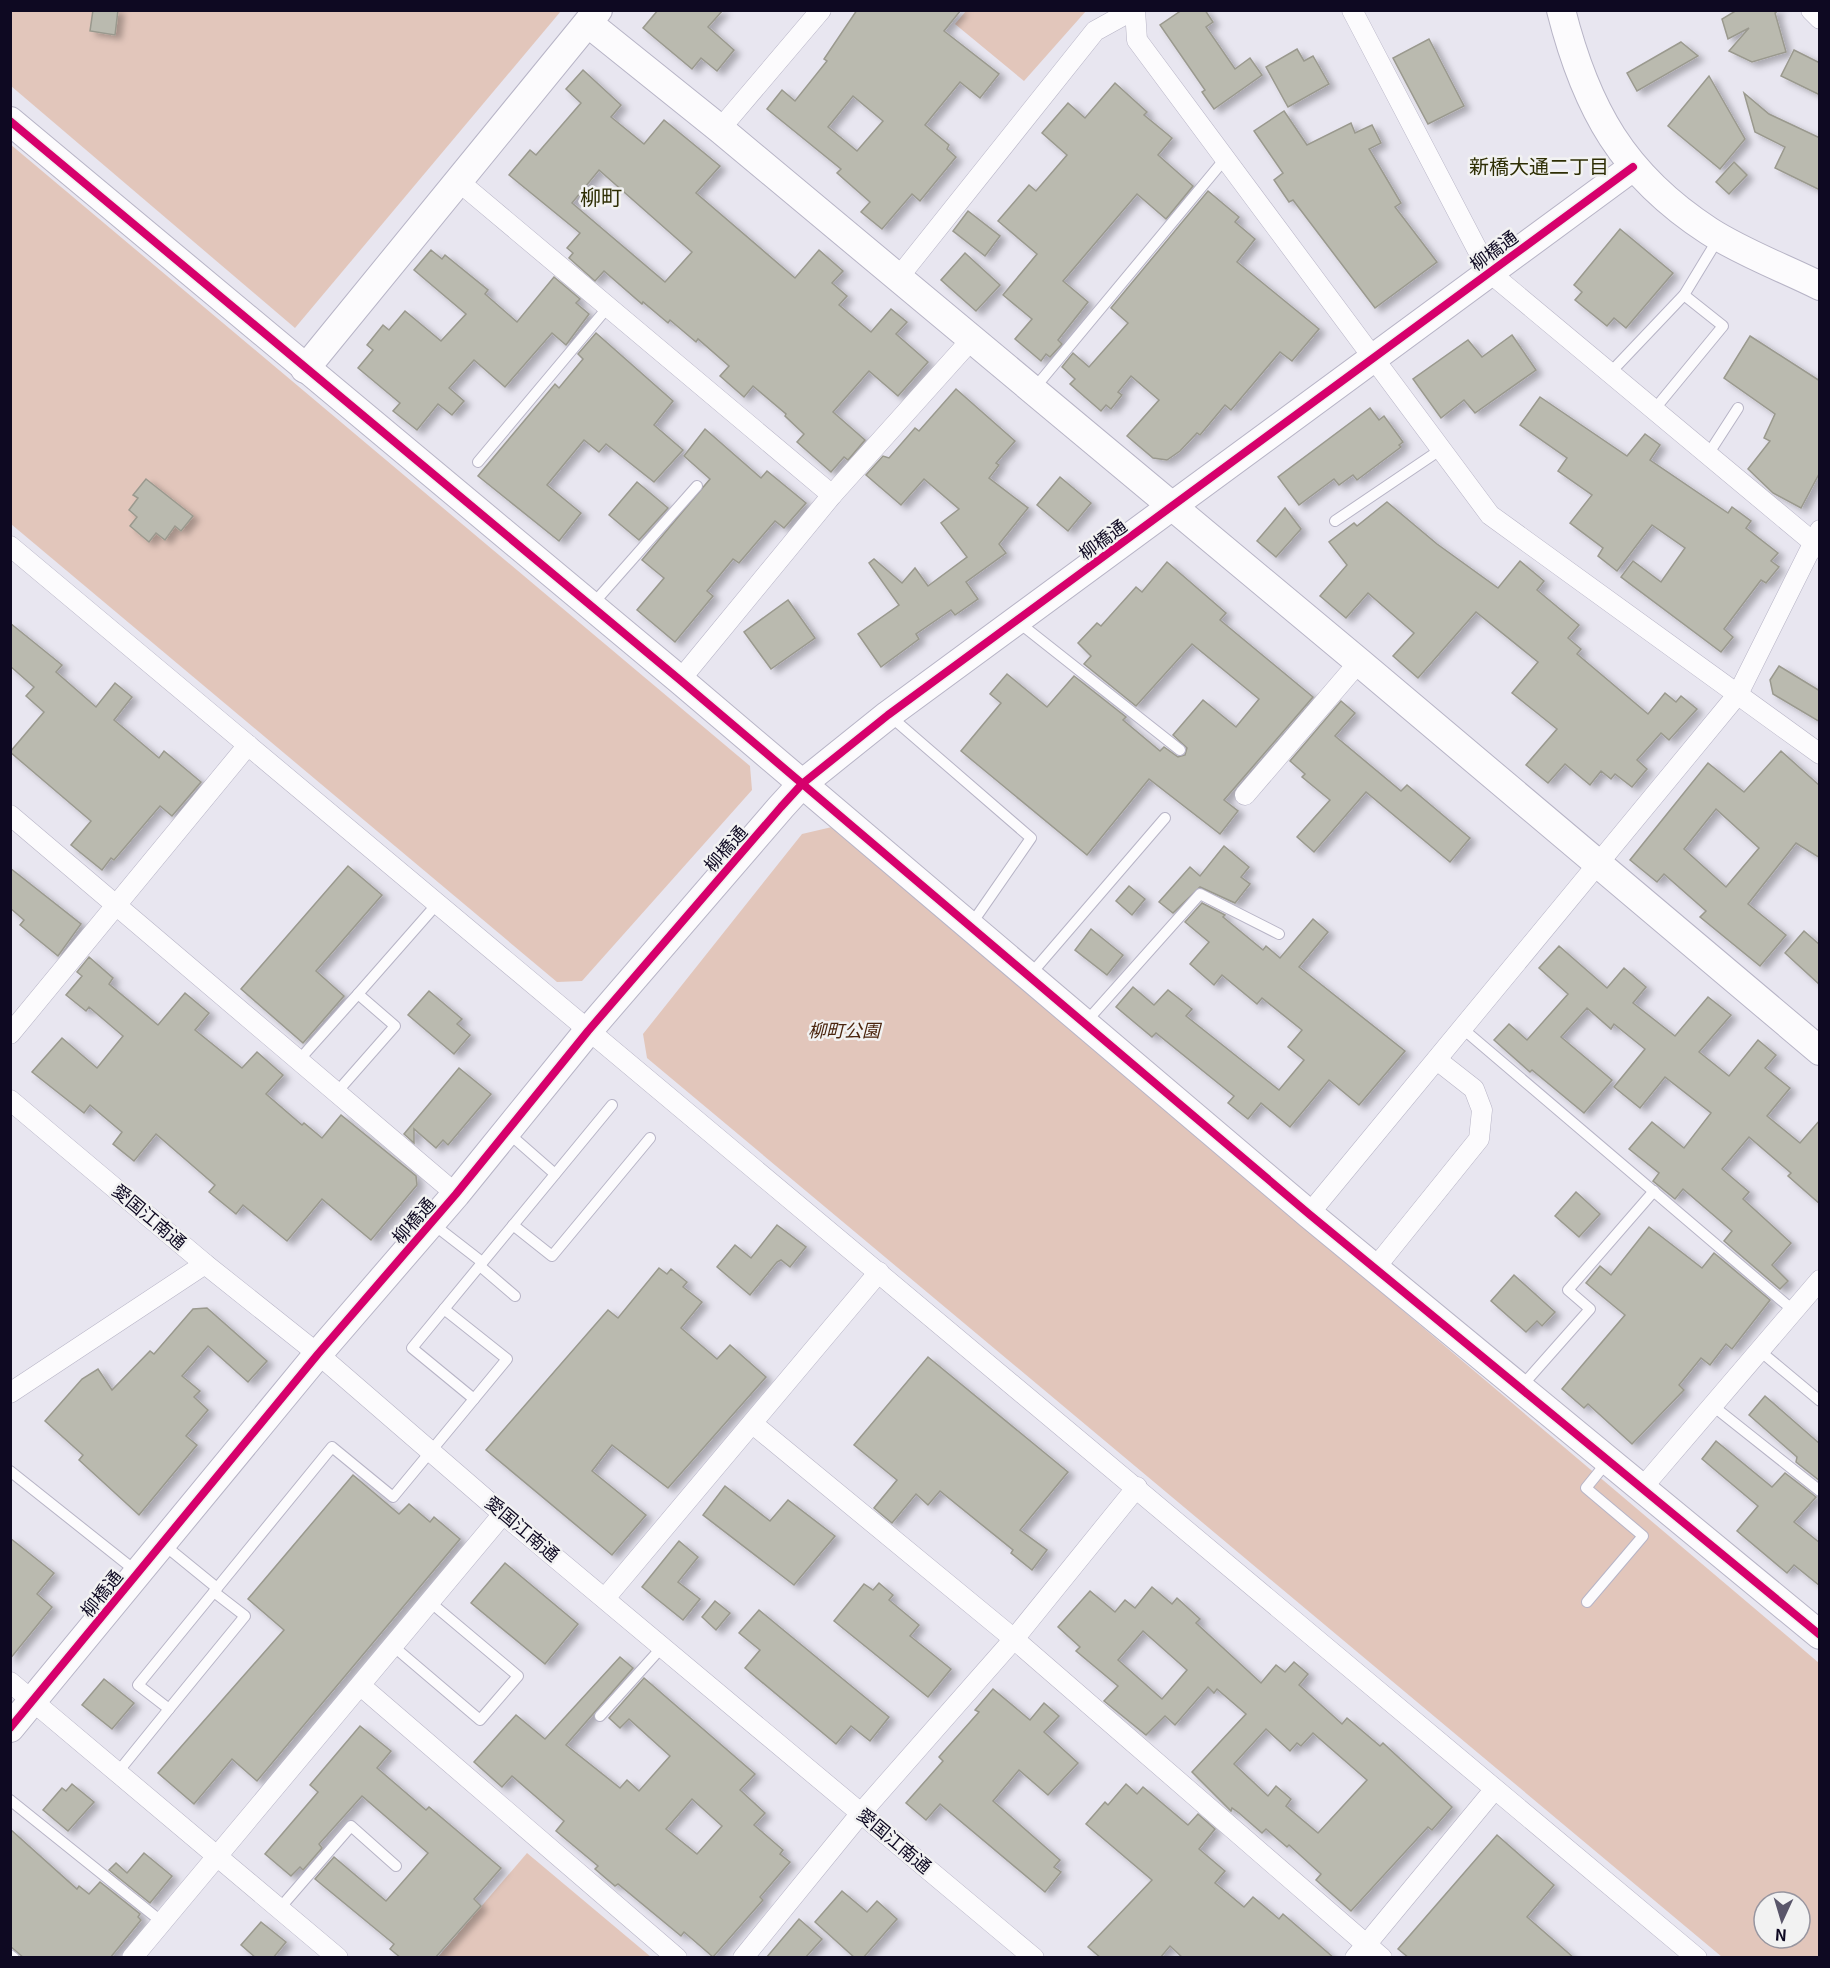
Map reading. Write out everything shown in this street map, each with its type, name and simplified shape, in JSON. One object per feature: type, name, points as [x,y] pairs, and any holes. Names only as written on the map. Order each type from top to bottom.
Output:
[{"type":"street","points":[[720,129],[821,10]]},
{"type":"street","points":[[898,278],[1095,31],[1134,10],[1137,40],[1371,359],[1490,515],[1820,754]]},
{"type":"street","points":[[1309,1214],[1738,694],[1817,541],[1707,456],[1489,272],[1352,10]]},
{"type":"street","points":[[1561,10],[1572,53],[1605,128],[1633,167],[1660,194],[1719,236],[1820,286]]},
{"type":"street","points":[[1811,10],[1820,19]]},
{"type":"street","points":[[305,369],[593,16],[720,129],[1359,662],[1820,1051]]},
{"type":"street","points":[[10,121],[680,680],[1309,1214],[1820,1635]]},
{"type":"street","name":"柳橋通","points":[[10,1728],[318,1354],[432,1223],[588,1031],[802,784],[888,715],[1173,508],[1633,167]]},
{"type":"street","points":[[457,180],[832,495]]},
{"type":"street","points":[[680,680],[832,495],[971,340]]},
{"type":"street","points":[[10,546],[1697,1958]]},
{"type":"street","points":[[1245,795],[1359,662]]},
{"type":"street","points":[[10,1034],[248,745]]},
{"type":"street","points":[[10,815],[456,1194]]},
{"type":"street","points":[[1376,1268],[1479,1139],[1482,1110],[1474,1089],[1437,1060]]},
{"type":"street","name":"愛国江南通","points":[[10,1100],[205,1264],[318,1354],[503,1514],[606,1597],[1034,1958]]},
{"type":"street","points":[[10,1393],[205,1264]]},
{"type":"street","points":[[606,1597],[879,1272]]},
{"type":"street","points":[[1642,1488],[1820,1280]]},
{"type":"street","points":[[753,1424],[1014,1639],[1360,1951],[1382,1958]]},
{"type":"street","points":[[743,1958],[861,1813],[1014,1639],[1137,1487]]},
{"type":"street","points":[[132,1958],[503,1514]]},
{"type":"street","points":[[10,1682],[338,1958]]},
{"type":"street","points":[[361,1686],[677,1958]]},
{"type":"street","points":[[1360,1951],[1494,1790]]},
{"type":"lane","points":[[1033,390],[1224,160]]},
{"type":"lane","points":[[1609,374],[1684,294],[1719,236]]},
{"type":"lane","points":[[1653,411],[1723,326],[1684,294]]},
{"type":"lane","points":[[478,462],[608,307]]},
{"type":"lane","points":[[1707,456],[1738,408]]},
{"type":"lane","points":[[1335,521],[1440,450]]},
{"type":"lane","points":[[591,607],[697,486]]},
{"type":"lane","points":[[1017,621],[1180,750]]},
{"type":"lane","points":[[888,715],[1031,838],[970,926]]},
{"type":"lane","points":[[1029,976],[1165,818]]},
{"type":"lane","points":[[1084,1023],[1200,894],[1279,934]]},
{"type":"lane","points":[[299,1060],[437,904]]},
{"type":"lane","points":[[337,1092],[395,1026],[358,994]]},
{"type":"lane","points":[[1463,1029],[1794,1311]]},
{"type":"lane","points":[[474,1399],[412,1348],[612,1105]]},
{"type":"lane","points":[[507,1132],[555,1174]]},
{"type":"lane","points":[[513,1225],[552,1256],[650,1138]]},
{"type":"lane","points":[[1521,1388],[1590,1309],[1568,1290],[1654,1191]]},
{"type":"lane","points":[[432,1223],[515,1296]]},
{"type":"lane","points":[[169,1709],[138,1684],[332,1447],[393,1497],[507,1359],[444,1309]]},
{"type":"lane","points":[[1760,1351],[1820,1401]]},
{"type":"lane","points":[[1713,1406],[1820,1491]]},
{"type":"lane","points":[[1587,1602],[1642,1536],[1586,1488],[1609,1460]]},
{"type":"lane","points":[[10,1471],[139,1573]]},
{"type":"lane","points":[[118,1772],[245,1617],[162,1544]]},
{"type":"lane","points":[[393,1646],[480,1720],[518,1676],[430,1602]]},
{"type":"lane","points":[[600,1716],[663,1646]]},
{"type":"lane","points":[[10,1800],[162,1922]]},
{"type":"lane","points":[[280,1908],[351,1826],[396,1866]]},
{"type":"lane","points":[[10,1954],[14,1958]]},
{"type":"green space","points":[[11,11],[561,11],[295,328],[11,86]]},
{"type":"green space","points":[[966,11],[1086,11],[1024,81],[955,24]]},
{"type":"green space","points":[[10,144],[750,766],[752,790],[582,981],[557,982],[11,524]]},
{"type":"green space","name":"柳町公園","points":[[832,827],[1819,1663],[1819,1957],[1722,1957],[647,1058],[643,1034],[802,834]]},
{"type":"green space","points":[[527,1853],[651,1957],[438,1957]]},
{"type":"building","points":[[93,10],[118,10],[115,35],[90,31]]},
{"type":"building","points":[[658,10],[723,10],[708,27],[734,50],[717,71],[701,58],[692,69],[643,28]]},
{"type":"building","points":[[857,10],[961,10],[944,31],[999,74],[980,98],[960,82],[925,125],[949,145],[947,149],[956,157],[920,201],[912,194],[882,229],[861,212],[870,202],[837,173],[841,169],[767,109],[782,90],[795,101],[827,61],[824,59]],"holes":[[[853,96],[883,121],[857,151],[828,127]]]},
{"type":"building","points":[[1182,10],[1205,10],[1213,22],[1206,27],[1235,69],[1250,58],[1262,75],[1214,109],[1202,92],[1205,90],[1160,25]]},
{"type":"building","points":[[1737,10],[1779,10],[1775,13],[1786,52],[1752,62],[1729,51],[1749,28],[1728,39],[1722,19]]},
{"type":"building","points":[[1429,39],[1464,106],[1428,124],[1393,58]]},
{"type":"building","points":[[1681,42],[1698,56],[1637,91],[1627,73]]},
{"type":"building","points":[[1297,49],[1304,61],[1313,56],[1329,84],[1288,107],[1266,67]]},
{"type":"building","points":[[1794,50],[1820,63],[1820,95],[1781,76]]},
{"type":"building","points":[[583,70],[621,105],[611,117],[644,144],[664,120],[720,166],[696,193],[795,278],[819,250],[843,271],[832,283],[847,296],[839,305],[871,332],[891,309],[907,322],[896,334],[928,362],[898,396],[869,371],[833,412],[865,440],[848,460],[844,457],[831,472],[797,442],[804,434],[785,416],[786,414],[753,386],[744,397],[720,376],[729,366],[698,339],[696,342],[670,320],[668,323],[604,271],[595,281],[569,258],[573,253],[567,248],[580,233],[509,175],[530,150],[536,155],[581,103],[566,89]],"holes":[[[599,170],[692,252],[665,282],[572,203]]]},
{"type":"building","points":[[1709,76],[1745,139],[1720,169],[1668,126]]},
{"type":"building","points":[[1115,83],[1147,112],[1144,115],[1172,138],[1158,155],[1193,186],[1166,219],[1137,194],[1063,281],[1088,302],[1058,340],[1062,344],[1050,357],[1046,354],[1041,361],[1015,339],[1032,319],[1003,295],[1037,254],[998,221],[1029,185],[1036,191],[1067,155],[1042,133],[1068,103],[1085,118]]},
{"type":"building","points":[[1744,93],[1769,114],[1820,138],[1820,190],[1775,168],[1785,147],[1755,132]]},
{"type":"building","points":[[1284,111],[1307,145],[1351,123],[1355,133],[1372,125],[1381,143],[1369,149],[1401,203],[1395,207],[1437,262],[1375,308],[1293,200],[1289,202],[1274,180],[1283,173],[1254,131]]},
{"type":"building","points":[[1734,162],[1747,175],[1729,194],[1716,182]]},
{"type":"building","points":[[1208,191],[1239,217],[1235,222],[1255,239],[1237,262],[1319,329],[1292,361],[1280,352],[1231,410],[1225,405],[1200,435],[1197,433],[1180,451],[1167,460],[1153,458],[1127,436],[1159,400],[1131,376],[1118,392],[1122,395],[1111,409],[1106,405],[1101,411],[1070,384],[1075,379],[1062,367],[1073,353],[1089,367],[1128,323],[1111,308]]},
{"type":"building","points":[[968,211],[1000,236],[985,256],[953,231]]},
{"type":"building","points":[[1620,229],[1673,273],[1626,328],[1614,318],[1607,326],[1575,300],[1582,292],[1574,285]]},
{"type":"building","points":[[431,250],[442,259],[445,255],[488,290],[485,294],[517,322],[554,277],[580,299],[576,303],[589,314],[566,345],[552,333],[505,387],[474,360],[449,388],[464,401],[452,415],[438,404],[417,430],[393,411],[400,403],[358,368],[373,350],[367,345],[383,325],[389,330],[405,311],[441,341],[466,314],[414,270]]},
{"type":"building","points":[[965,253],[1000,285],[976,311],[941,280]]},
{"type":"building","points":[[596,333],[673,401],[654,425],[683,450],[654,482],[606,444],[599,452],[584,440],[547,485],[581,513],[559,541],[478,476],[555,384],[559,388],[583,359],[578,354]]},
{"type":"building","points":[[1512,335],[1536,370],[1475,413],[1464,400],[1441,418],[1413,379],[1468,340],[1482,357]]},
{"type":"building","points":[[1750,336],[1820,381],[1820,472],[1801,508],[1773,493],[1748,469],[1770,441],[1764,438],[1775,414],[1724,378]]},
{"type":"building","points":[[956,389],[1015,441],[996,463],[999,465],[989,478],[1028,508],[999,544],[1006,553],[966,582],[978,599],[955,615],[951,610],[916,634],[919,639],[881,667],[858,634],[899,605],[869,563],[874,559],[902,583],[915,568],[928,586],[967,557],[941,523],[959,509],[924,479],[901,505],[866,475],[883,456],[889,458],[915,428],[919,431]]},
{"type":"building","points":[[1540,397],[1627,456],[1645,434],[1660,445],[1650,460],[1728,513],[1732,507],[1751,521],[1746,528],[1778,553],[1771,561],[1779,567],[1766,583],[1761,580],[1724,629],[1733,637],[1721,652],[1621,577],[1633,561],[1661,582],[1685,548],[1652,525],[1617,571],[1598,556],[1603,548],[1570,523],[1592,495],[1558,471],[1567,458],[1520,425]]},
{"type":"building","points":[[1370,408],[1379,420],[1384,416],[1403,442],[1399,445],[1401,447],[1357,480],[1353,475],[1339,485],[1334,479],[1299,505],[1278,477]]},
{"type":"building","points":[[705,429],[761,478],[767,471],[806,503],[784,528],[775,521],[739,563],[733,559],[707,591],[713,596],[675,642],[637,610],[664,578],[642,560],[710,479],[684,456]]},
{"type":"building","points":[[1060,477],[1091,503],[1068,531],[1037,505]]},
{"type":"building","points":[[146,479],[193,516],[181,531],[175,526],[165,540],[156,533],[149,542],[130,526],[137,517],[129,510],[138,498],[133,495]]},
{"type":"building","points":[[637,482],[668,508],[639,540],[609,515]]},
{"type":"building","points":[[1387,502],[1437,544],[1498,588],[1520,561],[1544,581],[1537,590],[1579,625],[1568,638],[1581,649],[1577,654],[1648,714],[1665,693],[1676,702],[1681,696],[1697,709],[1669,740],[1661,733],[1637,760],[1647,769],[1632,787],[1615,774],[1611,779],[1601,771],[1590,785],[1565,764],[1548,783],[1526,765],[1557,729],[1512,693],[1538,662],[1476,612],[1418,678],[1393,656],[1414,633],[1368,593],[1346,618],[1320,596],[1347,565],[1329,542],[1354,523],[1357,526]]},
{"type":"building","points":[[1285,508],[1301,529],[1276,557],[1257,541]]},
{"type":"building","points":[[1167,562],[1226,613],[1220,620],[1313,697],[1224,800],[1238,811],[1220,834],[1149,779],[1087,855],[961,751],[1001,703],[990,694],[1007,674],[1047,707],[1074,676],[1126,717],[1123,720],[1160,751],[1164,747],[1178,757],[1185,755],[1187,748],[1173,735],[1203,700],[1236,727],[1259,699],[1192,644],[1136,706],[1084,664],[1091,656],[1078,643],[1097,623],[1101,626],[1136,587],[1142,592]]},
{"type":"building","points":[[788,600],[815,638],[771,669],[744,632]]},
{"type":"building","points":[[10,623],[62,665],[56,672],[96,707],[115,683],[132,697],[114,720],[159,758],[164,751],[201,782],[172,816],[160,806],[114,860],[111,858],[102,870],[71,845],[91,821],[10,752],[44,712],[26,696],[34,687],[10,666]]},
{"type":"building","points":[[1779,666],[1820,691],[1820,722],[1773,694],[1770,680]]},
{"type":"building","points":[[1341,701],[1355,713],[1335,736],[1401,791],[1407,785],[1470,838],[1450,862],[1366,792],[1314,852],[1297,837],[1330,800],[1302,777],[1305,774],[1290,761]]},
{"type":"building","points":[[1781,751],[1820,786],[1820,858],[1796,843],[1748,904],[1786,935],[1760,966],[1700,917],[1706,911],[1664,874],[1657,882],[1630,860],[1708,763],[1744,792]],"holes":[[[1716,809],[1759,848],[1726,887],[1684,849]]]},
{"type":"building","points":[[1224,846],[1249,867],[1241,877],[1250,884],[1235,903],[1200,887],[1173,913],[1159,902],[1190,867],[1200,876]]},
{"type":"building","points":[[348,866],[382,895],[316,971],[344,996],[303,1043],[241,989]]},
{"type":"building","points":[[10,868],[81,924],[58,956],[20,925],[24,920],[10,908]]},
{"type":"building","points":[[1129,886],[1145,899],[1132,915],[1116,901]]},
{"type":"building","points":[[1202,903],[1225,915],[1223,917],[1263,950],[1266,946],[1280,958],[1313,919],[1328,932],[1299,967],[1405,1051],[1359,1105],[1329,1080],[1290,1127],[1261,1103],[1248,1119],[1228,1103],[1234,1096],[1156,1033],[1152,1037],[1116,1007],[1133,987],[1154,1005],[1168,990],[1192,1009],[1186,1016],[1279,1090],[1304,1060],[1288,1047],[1302,1030],[1262,998],[1257,1004],[1222,975],[1214,985],[1190,964],[1209,942],[1185,922]]},
{"type":"building","points":[[1091,929],[1123,955],[1107,975],[1075,950]]},
{"type":"building","points":[[1804,931],[1820,945],[1820,985],[1785,953]]},
{"type":"building","points":[[1559,946],[1607,988],[1624,968],[1646,987],[1633,1003],[1675,1036],[1708,997],[1731,1015],[1699,1052],[1729,1076],[1758,1040],[1776,1055],[1765,1068],[1790,1088],[1767,1116],[1800,1143],[1820,1120],[1820,1204],[1788,1176],[1791,1173],[1749,1137],[1722,1169],[1749,1192],[1743,1199],[1791,1243],[1772,1265],[1788,1281],[1780,1289],[1724,1241],[1732,1231],[1683,1189],[1675,1199],[1653,1181],[1659,1173],[1629,1149],[1652,1122],[1684,1148],[1711,1113],[1665,1077],[1640,1108],[1614,1087],[1645,1049],[1614,1024],[1611,1029],[1587,1008],[1561,1037],[1612,1080],[1584,1113],[1532,1070],[1530,1072],[1494,1040],[1509,1024],[1527,1040],[1568,994],[1539,968]]},
{"type":"building","points":[[89,957],[113,978],[109,984],[158,1025],[185,993],[209,1013],[195,1030],[242,1068],[257,1052],[283,1075],[266,1094],[302,1125],[304,1123],[322,1138],[341,1115],[416,1176],[417,1185],[371,1240],[322,1199],[287,1241],[243,1205],[236,1214],[209,1192],[215,1185],[156,1134],[134,1161],[113,1144],[122,1132],[90,1105],[84,1113],[32,1072],[62,1038],[97,1068],[123,1036],[89,1007],[86,1011],[66,995],[82,976],[77,972]]},
{"type":"building","points":[[429,991],[462,1019],[457,1024],[470,1035],[454,1054],[408,1015]]},
{"type":"building","points":[[459,1068],[491,1094],[448,1145],[443,1140],[436,1148],[414,1129],[414,1143],[404,1134]]},
{"type":"building","points":[[1576,1192],[1600,1214],[1579,1237],[1555,1216]]},
{"type":"building","points":[[777,1225],[806,1247],[790,1267],[781,1260],[777,1262],[750,1295],[717,1267],[735,1245],[751,1258]]},
{"type":"building","points":[[1649,1227],[1702,1268],[1714,1253],[1770,1300],[1732,1349],[1726,1344],[1710,1365],[1701,1358],[1679,1385],[1684,1390],[1632,1444],[1588,1404],[1584,1408],[1562,1389],[1625,1315],[1586,1283],[1600,1266],[1611,1275]]},
{"type":"building","points":[[659,1268],[667,1274],[671,1269],[687,1282],[683,1287],[702,1302],[681,1328],[717,1359],[730,1345],[766,1377],[668,1488],[612,1445],[592,1471],[646,1515],[612,1555],[486,1450],[608,1310],[618,1318]]},
{"type":"building","points":[[1514,1275],[1555,1312],[1542,1326],[1537,1321],[1526,1332],[1491,1301]]},
{"type":"building","points":[[207,1308],[267,1361],[248,1382],[208,1346],[182,1376],[200,1391],[194,1397],[208,1410],[186,1436],[197,1445],[139,1515],[79,1460],[83,1455],[45,1421],[82,1379],[98,1369],[112,1390],[150,1351],[154,1354],[193,1309]]},
{"type":"building","points":[[928,1357],[1068,1472],[1020,1530],[1047,1550],[1032,1570],[1011,1553],[1013,1550],[940,1491],[928,1505],[916,1494],[892,1523],[874,1508],[897,1480],[854,1445]]},
{"type":"building","points":[[1765,1396],[1820,1444],[1820,1481],[1796,1462],[1797,1457],[1749,1415]]},
{"type":"building","points":[[1716,1441],[1772,1487],[1785,1473],[1816,1497],[1794,1522],[1820,1543],[1820,1586],[1794,1565],[1787,1573],[1737,1531],[1758,1506],[1702,1459]]},
{"type":"building","points":[[353,1475],[399,1514],[409,1504],[430,1522],[434,1517],[460,1539],[257,1781],[232,1759],[194,1804],[158,1773],[284,1630],[248,1599]]},
{"type":"building","points":[[725,1486],[770,1521],[788,1500],[835,1536],[794,1585],[703,1515]]},
{"type":"building","points":[[10,1538],[54,1573],[37,1594],[52,1607],[10,1659]]},
{"type":"building","points":[[679,1541],[698,1557],[678,1582],[700,1599],[683,1620],[642,1587]]},
{"type":"building","points":[[505,1563],[578,1624],[545,1664],[471,1603]]},
{"type":"building","points":[[879,1583],[893,1595],[889,1600],[919,1625],[910,1636],[951,1669],[928,1697],[834,1621],[864,1584],[873,1590]]},
{"type":"building","points":[[1152,1587],[1172,1604],[1177,1598],[1200,1619],[1196,1623],[1261,1683],[1276,1665],[1285,1672],[1294,1662],[1308,1674],[1299,1685],[1342,1724],[1347,1718],[1380,1746],[1383,1743],[1452,1807],[1432,1830],[1428,1827],[1351,1911],[1316,1880],[1321,1874],[1289,1845],[1287,1847],[1266,1829],[1262,1833],[1232,1808],[1231,1811],[1192,1772],[1246,1714],[1217,1689],[1214,1693],[1208,1687],[1175,1725],[1165,1716],[1146,1735],[1104,1701],[1118,1686],[1076,1651],[1080,1647],[1058,1627],[1090,1591],[1115,1612],[1125,1600],[1135,1608]],"holes":[[[1143,1631],[1187,1670],[1162,1699],[1118,1660]],[[1266,1729],[1290,1751],[1297,1743],[1301,1746],[1313,1733],[1367,1780],[1318,1833],[1286,1806],[1291,1799],[1276,1786],[1268,1796],[1234,1764]]]},
{"type":"building","points":[[715,1601],[730,1613],[716,1630],[702,1617]]},
{"type":"building","points":[[759,1610],[889,1717],[870,1741],[851,1726],[836,1744],[745,1668],[760,1650],[739,1633]]},
{"type":"building","points":[[620,1657],[633,1668],[566,1745],[620,1788],[627,1780],[639,1791],[670,1756],[629,1719],[620,1728],[609,1718],[644,1678],[755,1774],[740,1790],[765,1813],[754,1825],[783,1850],[780,1854],[790,1862],[760,1897],[763,1900],[713,1957],[684,1932],[681,1936],[618,1884],[615,1886],[595,1869],[598,1866],[556,1831],[564,1821],[512,1776],[502,1787],[474,1762],[516,1715],[545,1739]],"holes":[[[692,1799],[722,1826],[697,1854],[666,1829]]]},
{"type":"building","points":[[104,1679],[134,1703],[112,1729],[82,1705]]},
{"type":"building","points":[[993,1689],[1030,1720],[1044,1703],[1059,1716],[1044,1732],[1078,1763],[1048,1795],[1019,1770],[993,1801],[1060,1860],[1054,1867],[1061,1872],[1045,1892],[940,1804],[926,1820],[906,1803],[943,1761],[939,1757],[979,1712],[975,1710]]},
{"type":"building","points":[[360,1726],[391,1751],[377,1768],[426,1810],[429,1807],[501,1868],[474,1899],[481,1906],[435,1958],[401,1958],[390,1949],[394,1944],[315,1879],[334,1857],[386,1901],[428,1853],[362,1796],[319,1844],[322,1848],[303,1870],[300,1867],[291,1876],[265,1854],[318,1792],[310,1785]]},
{"type":"building","points":[[72,1784],[94,1802],[68,1831],[43,1810],[62,1788],[66,1791]]},
{"type":"building","points":[[1126,1784],[1137,1794],[1143,1787],[1188,1825],[1198,1814],[1215,1829],[1199,1849],[1225,1871],[1215,1883],[1244,1907],[1253,1897],[1279,1919],[1283,1914],[1334,1958],[1183,1958],[1170,1946],[1160,1958],[1101,1958],[1088,1947],[1152,1880],[1086,1824],[1105,1802],[1108,1805]]},
{"type":"building","points":[[10,1829],[77,1889],[79,1886],[89,1894],[100,1882],[140,1914],[138,1917],[141,1920],[110,1958],[24,1958],[10,1946]]},
{"type":"building","points":[[1497,1835],[1554,1885],[1527,1917],[1574,1958],[1409,1958],[1398,1949]]},
{"type":"building","points":[[144,1853],[172,1876],[150,1903],[109,1870],[116,1863],[127,1873]]},
{"type":"building","points":[[842,1891],[867,1912],[877,1901],[897,1919],[863,1958],[855,1958],[815,1922]]},
{"type":"building","points":[[799,1919],[822,1939],[805,1958],[766,1958]]},
{"type":"building","points":[[261,1922],[286,1942],[273,1958],[256,1958],[241,1945]]},
{"type":"cycle path","points":[[10,121],[680,680],[1309,1214],[1820,1635]]},
{"type":"cycle path","points":[[10,1728],[318,1354],[456,1194],[588,1031],[802,784],[888,715],[1633,167]]},
{"type":"district","name":"新橋大通二丁目","points":[[1539,167]]},
{"type":"district","name":"柳町","points":[[601,198]]}]
